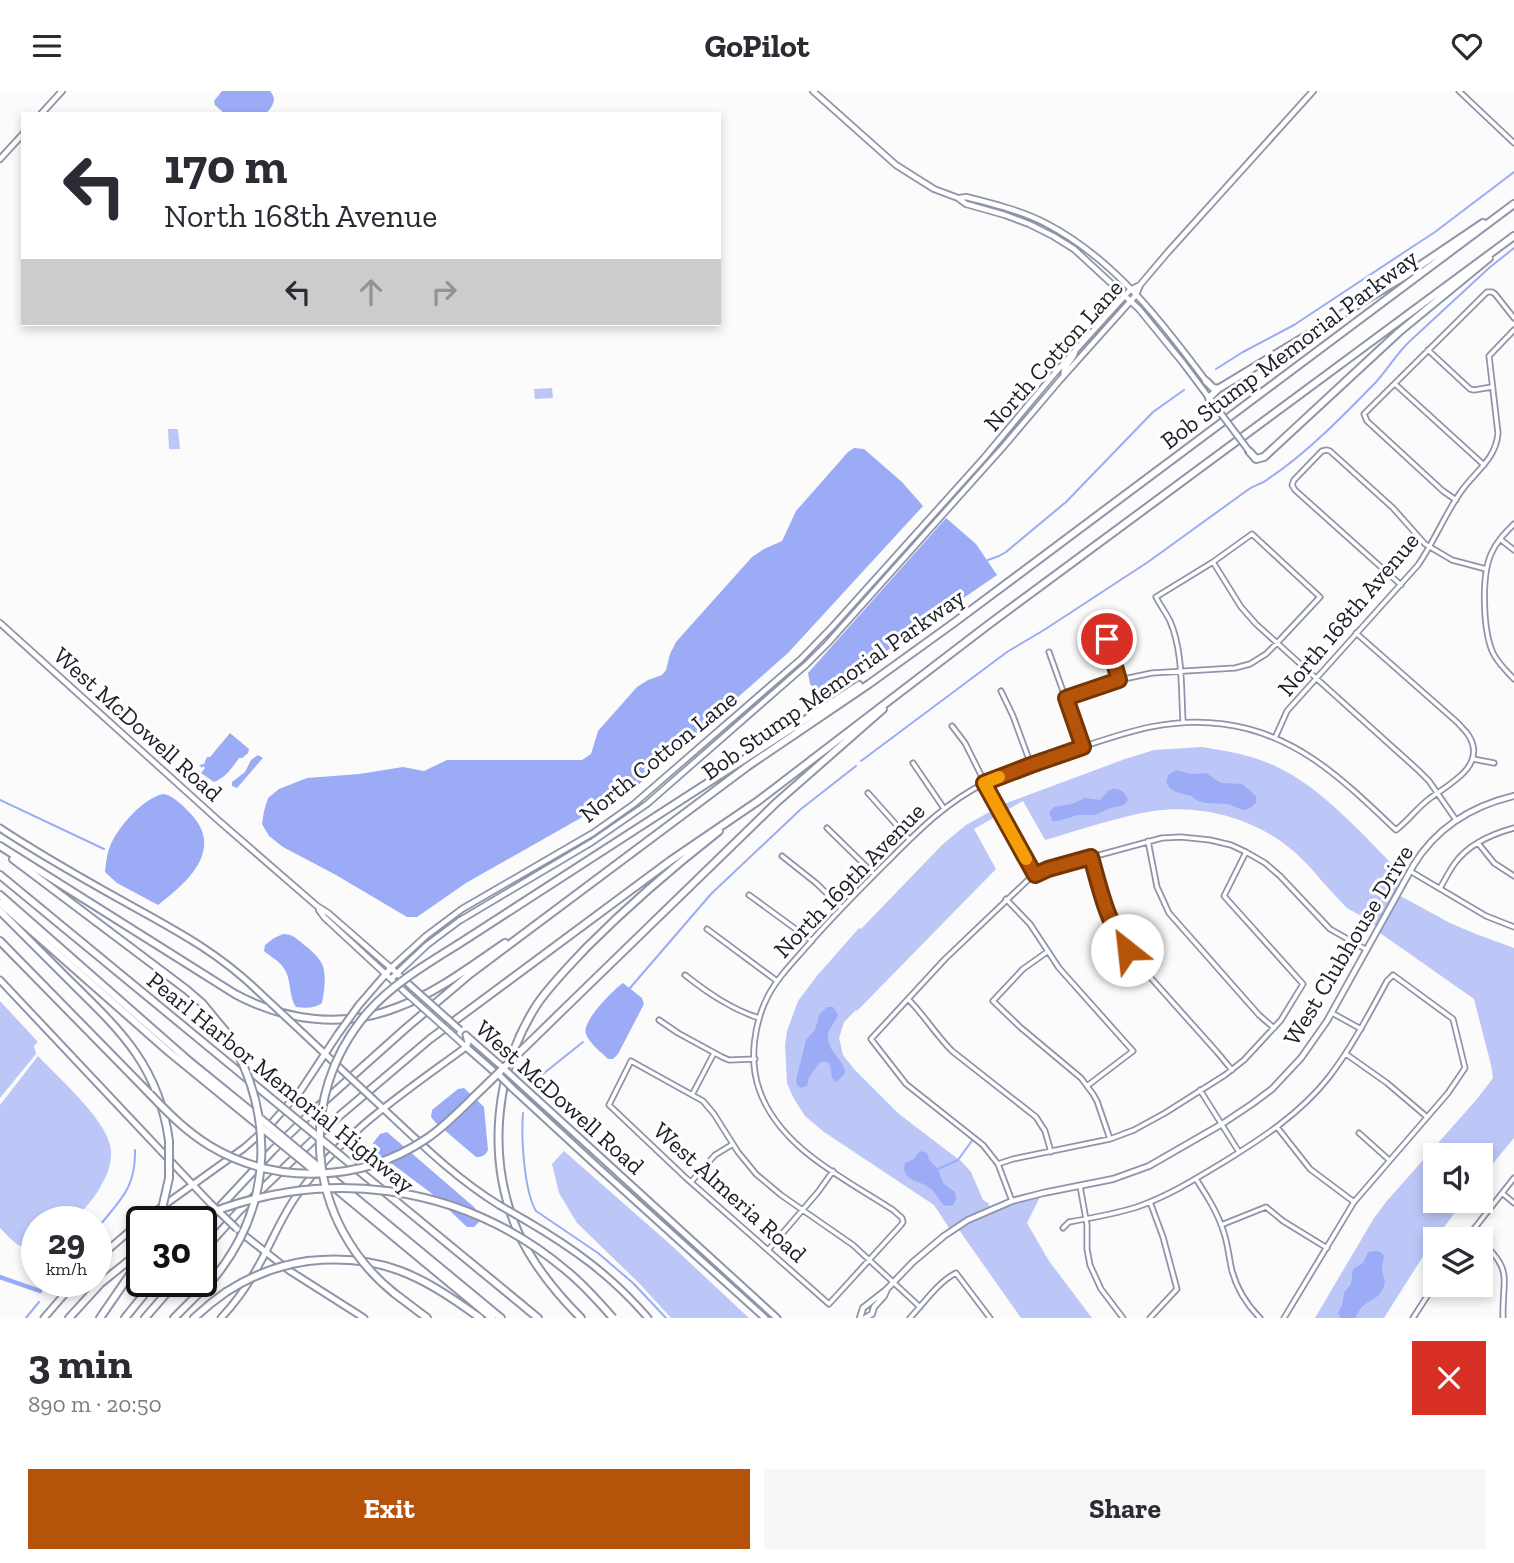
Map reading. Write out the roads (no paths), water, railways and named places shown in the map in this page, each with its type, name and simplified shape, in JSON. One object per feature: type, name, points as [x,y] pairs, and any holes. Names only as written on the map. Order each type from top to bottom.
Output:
[{"type":"highway","points":[[1209,398],[1219,389],[1400,279],[1514,203]]},
{"type":"highway","name":"Bob Stump Memorial Parkway","points":[[217,1210],[272,1150],[470,974],[734,776],[974,608],[1514,203]]},
{"type":"highway","name":"Bob Stump Memorial Parkway","points":[[217,1235],[331,1123],[430,1039],[670,861],[758,801],[988,625],[1514,236]]},
{"type":"highway","points":[[1248,451],[1256,459],[1264,457],[1399,332],[1502,244]]},
{"type":"highway","points":[[1206,381],[1213,388],[1219,389]]},
{"type":"highway","points":[[427,1318],[367,1269],[341,1229],[330,1204],[321,1168],[321,1118],[337,1061],[350,1037],[378,1002],[402,982],[885,671]]},
{"type":"highway","points":[[0,941],[179,1124],[197,1137],[221,1152],[269,1170],[302,1174],[353,1170],[404,1153],[435,1132],[777,802],[894,698]]},
{"type":"highway","points":[[581,1318],[536,1265],[519,1233],[507,1201],[500,1169],[498,1132],[510,1059],[539,1002],[572,963],[647,891],[758,801]]},
{"type":"highway","points":[[0,847],[241,997],[280,1013],[311,1019],[359,1018],[405,1004],[482,959],[564,903]]},
{"type":"highway","points":[[0,847],[202,1003],[226,1032],[241,1057],[253,1087],[260,1120],[261,1160],[249,1217],[231,1254],[214,1278],[174,1318]]},
{"type":"highway","name":"Pearl Harbor Memorial Highway","points":[[0,875],[538,1318]]},
{"type":"highway","points":[[0,895],[259,1121]]},
{"type":"highway","name":"Pearl Harbor Memorial Highway","points":[[0,903],[169,1052],[259,1121],[492,1318]]},
{"type":"highway","points":[[0,911],[101,1012],[136,1052],[146,1068],[165,1118],[169,1141],[169,1178],[163,1206]]},
{"type":"highway","points":[[322,1173],[501,1318]]},
{"type":"highway","points":[[217,1210],[254,1199],[306,1189],[362,1188],[394,1192],[454,1206],[489,1221],[534,1246],[576,1278],[613,1318]]},
{"type":"highway","points":[[194,1318],[226,1291],[269,1270],[308,1261],[349,1259],[395,1268],[431,1285],[480,1318]]},
{"type":"highway","points":[[69,1318],[126,1262]]},
{"type":"highway","points":[[100,1318],[126,1280]]},
{"type":"highway","points":[[125,1318],[142,1297]]},
{"type":"highway","points":[[145,1318],[163,1297]]},
{"type":"main road","points":[[43,112],[62,91]]},
{"type":"main road","points":[[813,91],[896,165],[934,189],[966,204],[1005,215],[1053,236],[1074,250],[1125,296],[1168,343],[1248,451]]},
{"type":"main road","name":"North Cotton Lane","points":[[394,971],[458,921],[592,842],[634,813],[798,673],[998,453],[1136,295],[1140,285],[1313,91]]},
{"type":"main road","points":[[0,159],[21,136]]},
{"type":"main road","points":[[958,198],[966,197],[1020,212],[1072,238],[1124,282],[1174,339],[1206,381]]},
{"type":"main road","name":"North Cotton Lane","points":[[112,1246],[270,1125],[301,1090],[359,1005],[426,936],[462,909],[593,833],[634,804],[794,666],[828,632],[983,459],[1130,290],[1140,285]]},
{"type":"main road","points":[[1064,375],[1064,369],[1074,357],[1075,351]]},
{"type":"main road","name":"West McDowell Road","points":[[0,624],[219,821],[463,1032],[777,1318]]},
{"type":"main road","name":"West Clubhouse Drive","points":[[863,1318],[920,1255],[951,1231],[980,1214],[1012,1201],[1113,1179],[1149,1166],[1252,1104],[1286,1075],[1308,1049],[1332,1013],[1410,871],[1431,841],[1456,820],[1484,805],[1514,796]]},
{"type":"main road","points":[[0,828],[62,867],[194,941],[231,966],[450,1171],[475,1190],[559,1240],[597,1267],[648,1318]]},
{"type":"main road","name":"West McDowell Road","points":[[317,906],[324,917],[406,993],[765,1318]]},
{"type":"main road","points":[[0,980],[237,1229],[265,1253],[364,1318]]},
{"type":"main road","points":[[221,1318],[239,1296],[291,1205],[312,1176],[347,1138],[466,1047],[468,1043],[463,1032]]},
{"type":"main road","points":[[44,1318],[62,1297]]},
{"type":"street","points":[[1459,91],[1514,143]]},
{"type":"street","points":[[1456,500],[1443,491],[1364,416],[1366,411],[1486,293],[1495,294],[1514,319]]},
{"type":"street","name":"North 168th Avenue","points":[[1275,738],[1287,711],[1418,565],[1462,490],[1493,452],[1497,439],[1489,355],[1514,330]]},
{"type":"street","points":[[1428,351],[1471,389],[1492,387]]},
{"type":"street","points":[[1394,383],[1484,465]]},
{"type":"street","points":[[1401,585],[1292,485],[1294,479],[1322,451],[1330,451],[1393,508],[1419,539],[1430,547],[1456,562],[1486,569]]},
{"type":"street","points":[[1514,524],[1491,554],[1486,569],[1485,597],[1489,640],[1497,660],[1514,679]]},
{"type":"street","points":[[1066,698],[1119,680],[1152,673],[1180,670],[1235,669],[1266,654],[1320,597],[1252,534],[1156,597],[1170,620],[1177,649],[1180,670],[1183,721]]},
{"type":"street","points":[[1500,539],[1514,550]]},
{"type":"street","points":[[1213,562],[1241,607],[1256,624],[1418,770],[1429,781],[1456,820]]},
{"type":"street","points":[[1101,618],[1119,680]]},
{"type":"street","points":[[1356,633],[1458,723],[1469,736],[1474,748],[1473,759],[1461,776],[1438,793]]},
{"type":"street","points":[[1049,652],[1083,747]]},
{"type":"street","points":[[1001,691],[1031,765]]},
{"type":"street","name":"North 169th Avenue","points":[[870,1260],[903,1221],[902,1217],[798,1146],[777,1125],[758,1087],[755,1037],[759,1018],[777,981],[841,908],[928,820],[984,783],[1133,730],[1183,721],[1227,724],[1275,738],[1301,750],[1344,782],[1395,829],[1438,793]]},
{"type":"street","points":[[952,726],[965,743],[1035,875]]},
{"type":"street","points":[[1473,759],[1494,763]]},
{"type":"street","points":[[913,763],[944,808]]},
{"type":"street","points":[[868,793],[909,839]]},
{"type":"street","points":[[827,828],[874,874]]},
{"type":"street","points":[[1440,888],[1455,862],[1464,853],[1499,832],[1514,828]]},
{"type":"street","points":[[1012,1201],[998,1164],[984,1145],[906,1084],[871,1039],[945,959],[1006,899],[1035,875],[1148,841],[1173,837],[1199,838],[1231,845],[1265,863],[1331,929],[1367,950]]},
{"type":"street","points":[[1148,841],[1157,887],[1169,913],[1259,1015],[1274,1028]]},
{"type":"street","points":[[1478,843],[1494,863],[1514,876]]},
{"type":"street","points":[[998,1164],[1110,1139],[1148,1123],[1232,1071],[1274,1028],[1303,984],[1224,896],[1245,852]]},
{"type":"street","points":[[782,856],[816,883],[841,908]]},
{"type":"street","points":[[1091,857],[1108,916],[1121,942],[1232,1071]]},
{"type":"street","points":[[1410,871],[1486,916],[1514,927]]},
{"type":"street","points":[[749,895],[811,941]]},
{"type":"street","points":[[1006,899],[1030,925],[1059,968],[1133,1051],[1087,1086]]},
{"type":"street","points":[[707,929],[777,981]]},
{"type":"street","points":[[1047,952],[1023,969],[993,1001],[1087,1086],[1101,1111],[1110,1139]]},
{"type":"street","points":[[685,975],[726,1004],[759,1018]]},
{"type":"street","points":[[1063,1228],[1069,1222],[1121,1212],[1177,1190],[1276,1128],[1307,1102],[1346,1054],[1393,975],[1452,1019],[1465,1068],[1448,1093],[1354,1202],[1284,1318]]},
{"type":"street","points":[[908,999],[952,1051],[1032,1114],[1045,1131],[1051,1152]]},
{"type":"street","points":[[1332,1013],[1361,1029]]},
{"type":"street","points":[[659,1020],[729,1060],[755,1059]]},
{"type":"street","points":[[714,1053],[691,1095],[710,1108],[756,1174],[853,1245],[920,1307]]},
{"type":"street","points":[[1346,1054],[1387,1083],[1427,1117]]},
{"type":"street","name":"West Almeria Road","points":[[691,1095],[631,1061],[609,1105],[829,1304],[870,1260]]},
{"type":"street","points":[[1200,1090],[1239,1152]]},
{"type":"street","points":[[1276,1128],[1310,1169],[1354,1202]]},
{"type":"street","points":[[1359,1133],[1389,1160]]},
{"type":"street","points":[[691,1182],[715,1155],[733,1144]]},
{"type":"street","points":[[768,1250],[803,1211],[833,1171]]},
{"type":"street","points":[[1475,1227],[1514,1178]]},
{"type":"street","points":[[1196,1179],[1212,1204],[1221,1225],[1235,1279],[1244,1299],[1260,1318]]},
{"type":"street","points":[[1080,1186],[1092,1271],[1101,1289],[1123,1318]]},
{"type":"street","points":[[1502,1193],[1514,1203]]},
{"type":"street","points":[[1150,1202],[1177,1289],[1150,1318]]},
{"type":"street","points":[[1221,1225],[1266,1207],[1293,1228],[1326,1248]]},
{"type":"street","points":[[1493,1250],[1501,1257],[1505,1266],[1507,1280],[1503,1318]]},
{"type":"street","points":[[910,1318],[956,1273],[990,1318]]},
{"type":"street","points":[[1414,1318],[1427,1297]]},
{"type":"waterway","points":[[1216,369],[1294,325],[1435,232],[1514,172]]},
{"type":"waterway","points":[[861,761],[1007,652],[1148,562],[1296,458],[1338,421],[1376,382],[1410,341],[1514,248]]},
{"type":"waterway","points":[[988,560],[1006,552],[1066,502],[1153,412],[1184,390]]},
{"type":"waterway","points":[[630,988],[711,894],[801,809],[856,766]]},
{"type":"waterway","points":[[0,800],[104,849]]},
{"type":"waterway","points":[[533,1082],[583,1042]]},
{"type":"waterway","points":[[523,1113],[526,1178],[536,1211],[598,1253],[633,1283],[666,1318]]},
{"type":"waterway","points":[[938,1169],[958,1160],[974,1138]]},
{"type":"waterway","points":[[112,1211],[133,1175],[135,1150]]},
{"type":"waterway","points":[[0,1277],[21,1284]]},
{"type":"waterway","points":[[26,1318],[39,1302]]}]
